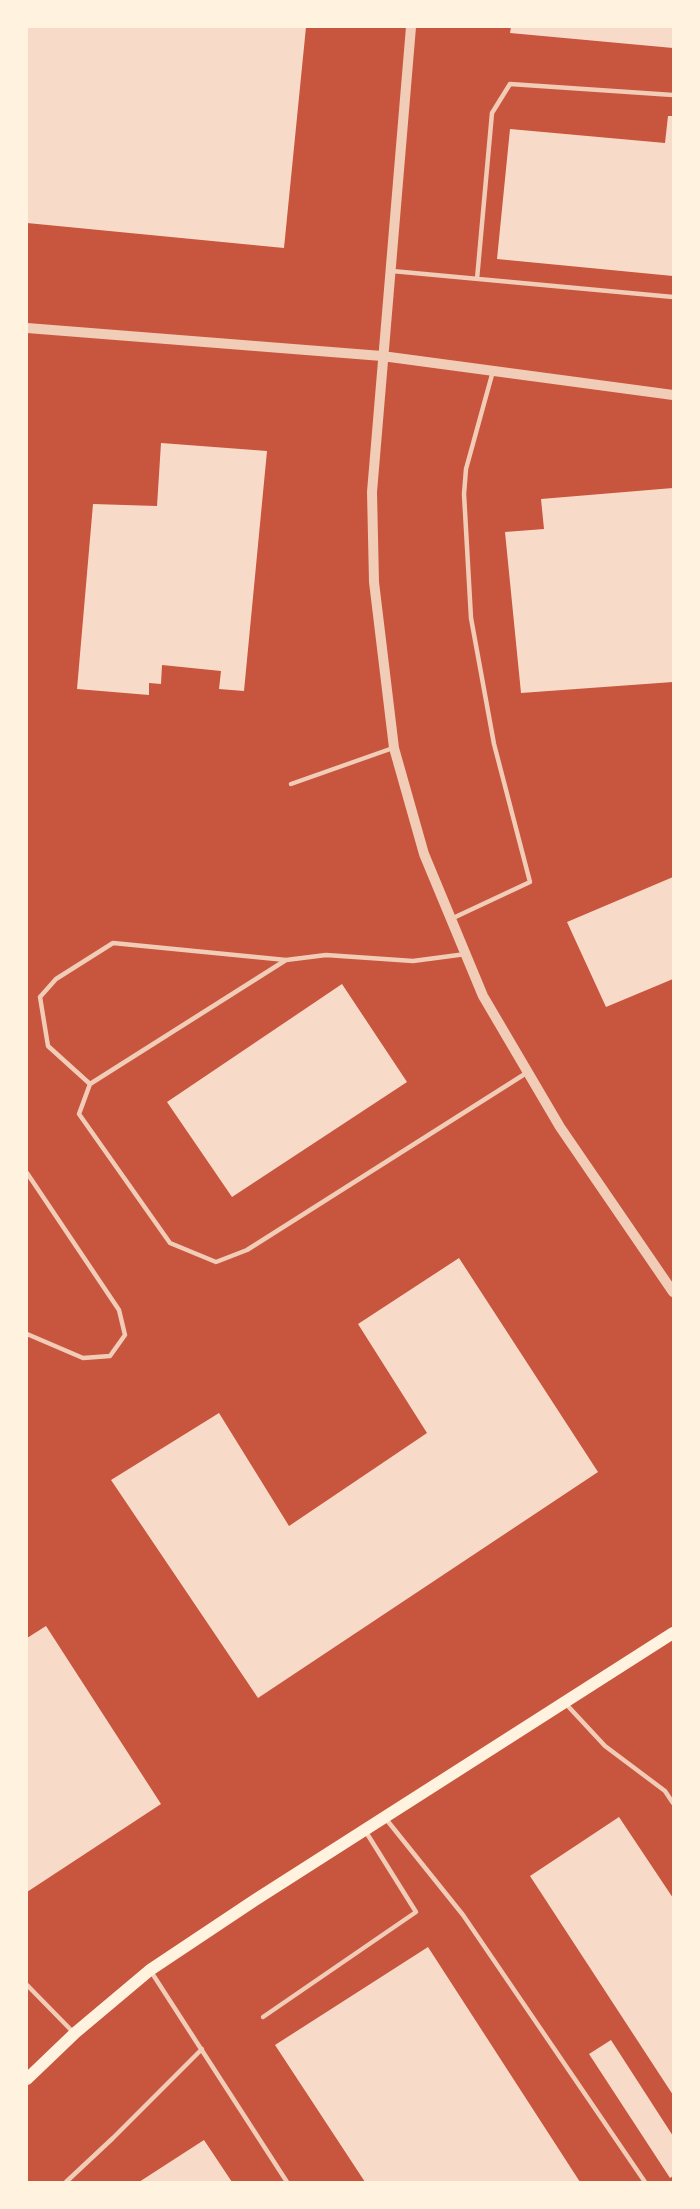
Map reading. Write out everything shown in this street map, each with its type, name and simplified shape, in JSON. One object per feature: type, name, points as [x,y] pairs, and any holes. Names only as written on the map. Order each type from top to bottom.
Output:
[{"type":"main road","points":[[27,2079],[75,2034],[150,1970],[384,1817],[673,1633]]},
{"type":"street","points":[[411,27],[372,492],[374,582],[394,748],[424,854],[483,996],[560,1127],[673,1292]]},
{"type":"street","points":[[27,328],[382,356],[673,395]]},
{"type":"lane","points":[[477,279],[492,113],[510,84],[673,95]]},
{"type":"lane","points":[[390,270],[673,297]]},
{"type":"lane","points":[[451,919],[530,882],[494,744],[471,618],[464,494],[466,469],[493,371]]},
{"type":"lane","points":[[291,783],[394,748]]},
{"type":"lane","points":[[90,1084],[48,1046],[40,997],[56,979],[113,943],[286,960],[326,955],[413,961],[466,954]]},
{"type":"lane","points":[[286,960],[90,1084],[79,1114],[170,1243],[216,1262],[247,1250],[528,1072]]},
{"type":"lane","points":[[27,1173],[119,1310],[125,1335],[110,1356],[83,1358],[27,1334]]},
{"type":"lane","points":[[564,1702],[605,1746],[665,1791],[673,1803]]},
{"type":"lane","points":[[384,1817],[463,1915],[645,2182]]},
{"type":"lane","points":[[263,2017],[416,1912],[365,1830]]},
{"type":"lane","points":[[150,1970],[287,2182]]},
{"type":"lane","points":[[27,1985],[75,2034]]},
{"type":"lane","points":[[66,2182],[114,2138],[202,2049]]},
{"type":"building","points":[[27,27],[306,27],[284,248],[27,223]]},
{"type":"building","points":[[511,27],[673,27],[673,48],[510,33]]},
{"type":"building","points":[[668,116],[673,116],[673,276],[497,259],[510,129],[665,143]]},
{"type":"building","points":[[161,443],[267,451],[244,691],[219,689],[221,671],[162,665],[161,684],[149,683],[149,695],[77,689],[93,504],[157,506]]},
{"type":"building","points":[[673,488],[673,682],[521,693],[505,532],[544,529],[541,499]]},
{"type":"building","points":[[673,877],[673,979],[606,1007],[567,922]]},
{"type":"building","points":[[342,984],[407,1082],[232,1197],[167,1102]]},
{"type":"building","points":[[459,1258],[598,1472],[258,1698],[111,1480],[219,1413],[289,1526],[427,1433],[358,1324]]},
{"type":"building","points":[[46,1626],[161,1804],[27,1892],[27,1638]]},
{"type":"building","points":[[619,1817],[673,1898],[673,2095],[530,1876]]},
{"type":"building","points":[[428,1947],[580,2182],[365,2182],[275,2045]]},
{"type":"building","points":[[611,2040],[673,2136],[673,2176],[670,2178],[589,2054]]},
{"type":"building","points":[[204,2140],[232,2182],[139,2182]]}]
